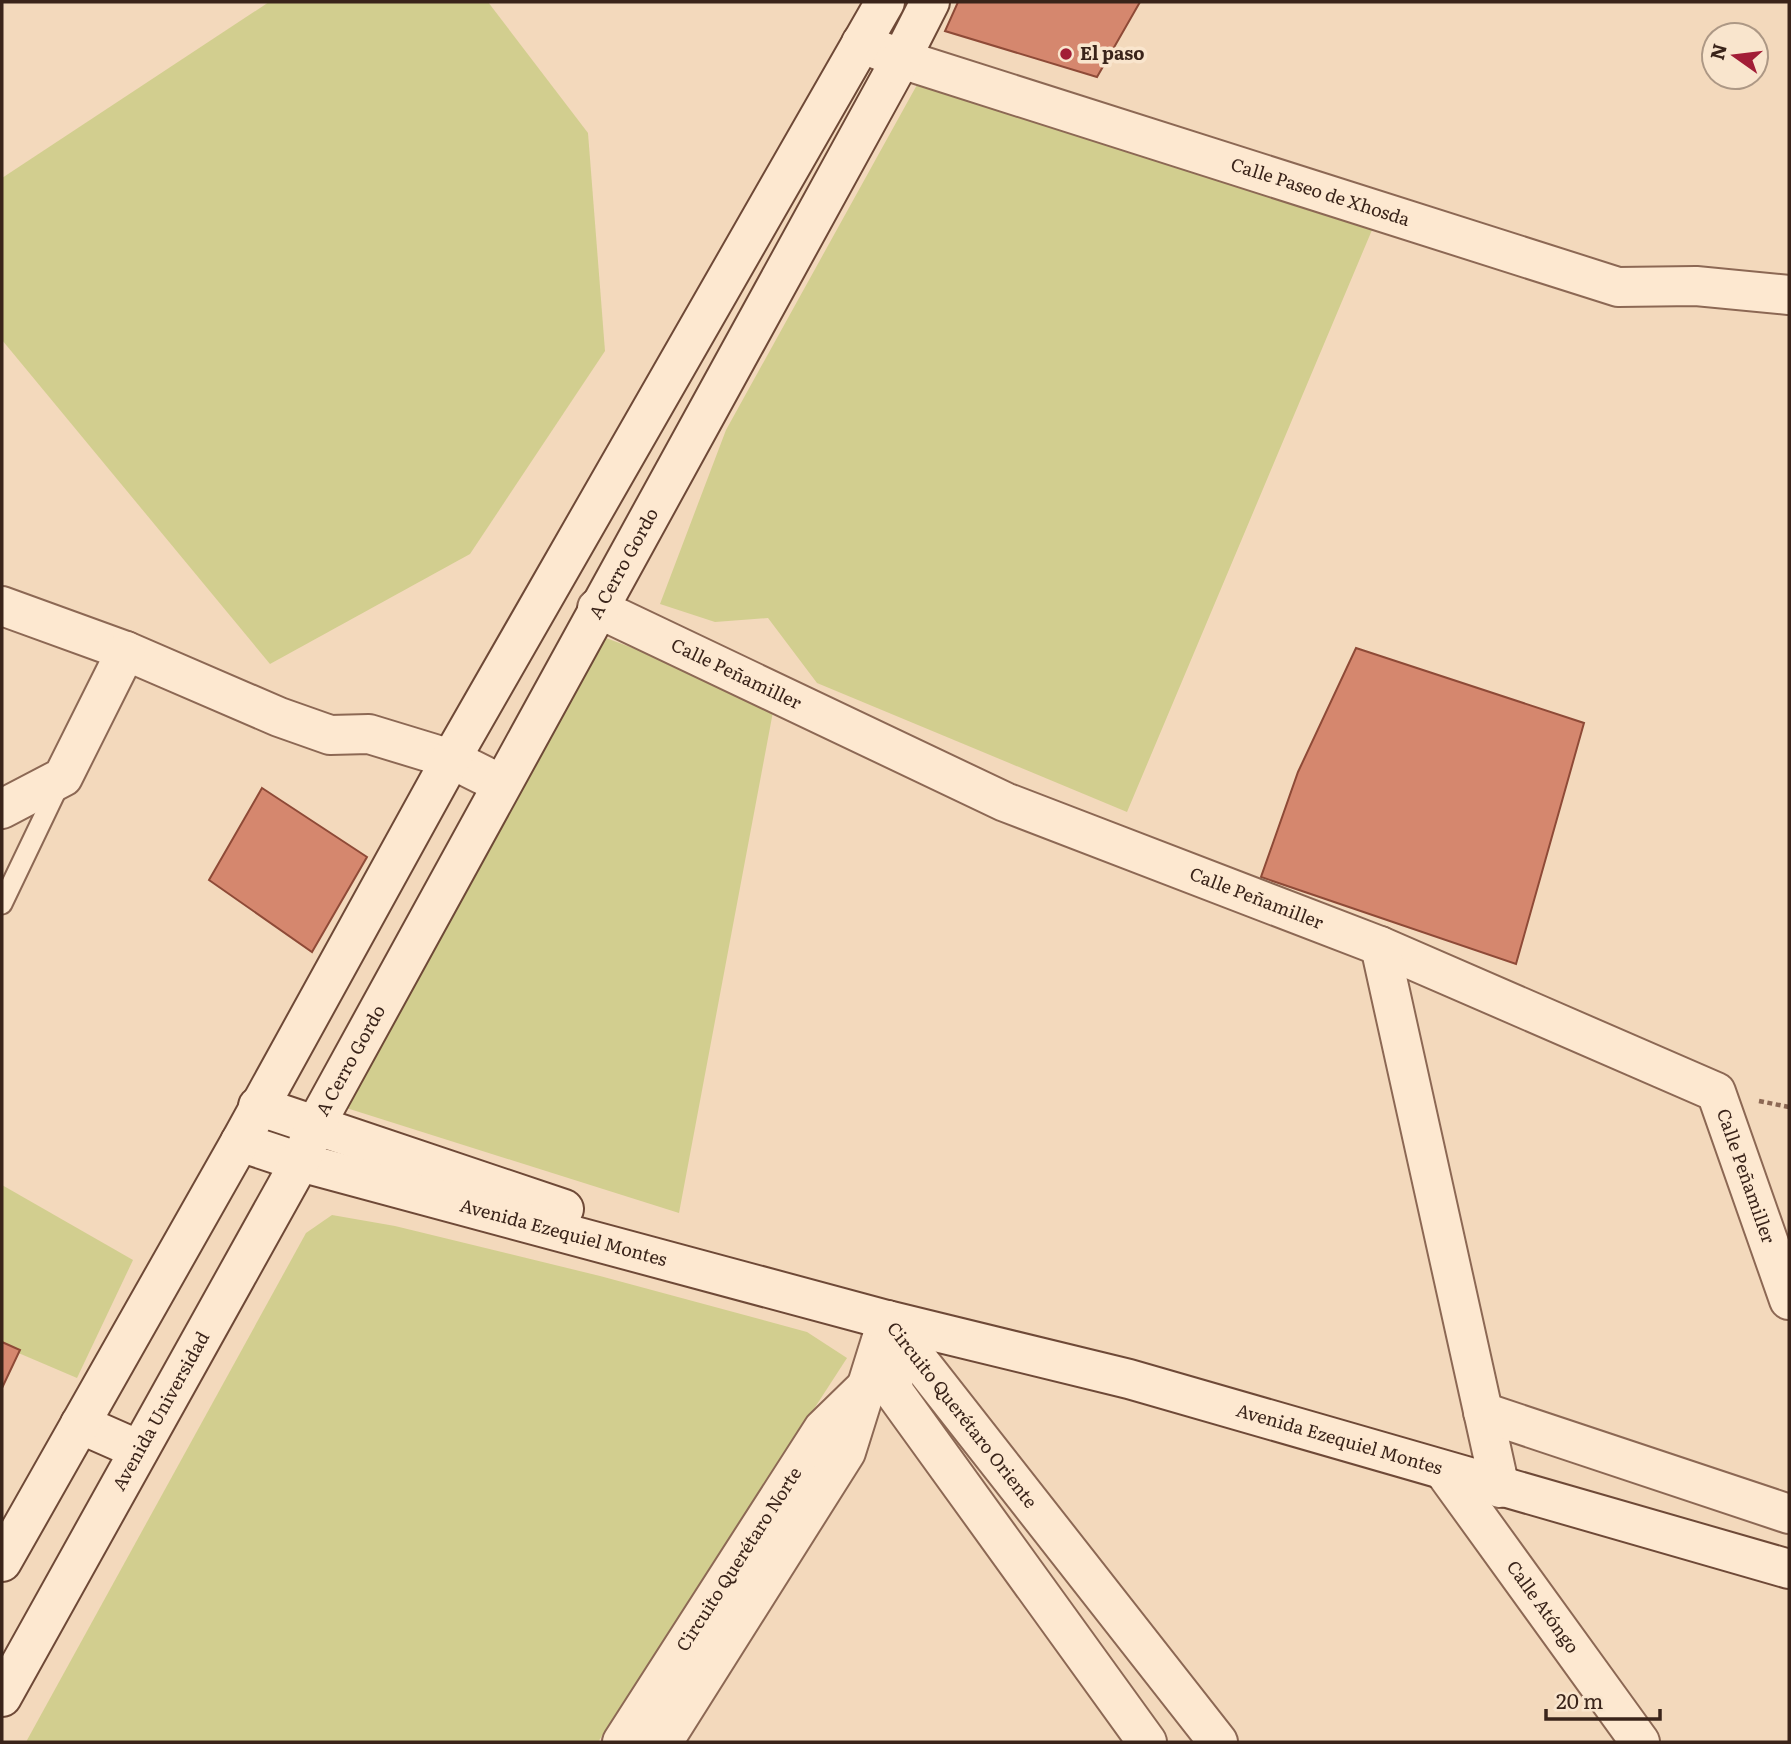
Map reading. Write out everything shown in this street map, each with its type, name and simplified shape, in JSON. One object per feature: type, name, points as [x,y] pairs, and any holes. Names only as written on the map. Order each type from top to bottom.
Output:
[{"type":"street","points":[[2,1562],[240,1142],[451,760],[885,2]]},
{"type":"street","name":"A Cerro Gordo","points":[[316,1124],[597,608],[901,60],[930,2]]},
{"type":"street","name":"Calle Paseo de Xhosda","points":[[861,43],[901,60],[1618,287],[1696,286],[1789,295]]},
{"type":"street","points":[[2,606],[126,651],[279,717],[330,735],[369,734],[451,760],[501,783]]},
{"type":"street","name":"Calle Peñamiller","points":[[597,608],[1005,802],[1380,946],[1716,1092],[1789,1300]]},
{"type":"street","points":[[2,809],[63,777],[126,651]]},
{"type":"street","points":[[1380,946],[1500,1488]]},
{"type":"street","name":"Avenida Ezequiel Montes","points":[[258,1106],[887,1320]]},
{"type":"street","name":"Avenida Universidad","points":[[2,1697],[300,1162],[316,1124]]},
{"type":"street","name":"Avenida Ezequiel Montes","points":[[240,1142],[300,1162],[887,1320],[1129,1379],[1500,1488],[1789,1569]]},
{"type":"street","name":"Circuito Querétaro Norte","points":[[663,1742],[846,1452],[887,1320]]},
{"type":"street","name":"Circuito Querétaro Oriente","points":[[887,1320],[894,1392],[1147,1742]]},
{"type":"street","name":"Circuito Querétaro Oriente","points":[[887,1320],[1218,1742]]},
{"type":"street","name":"Circuito Querétaro Norte","points":[[622,1742],[823,1429],[867,1386]]},
{"type":"street","points":[[1483,1412],[1789,1514]]},
{"type":"street","points":[[80,1424],[139,1450]]},
{"type":"street","name":"Calle Atóngo","points":[[1444,1471],[1640,1742]]},
{"type":"lane","points":[[2,904],[63,777]]},
{"type":"shaded area","points":[[269,2],[488,2],[588,133],[605,351],[470,554],[270,664],[2,340],[2,178]]},
{"type":"shaded area","points":[[918,83],[1380,211],[1127,812],[817,683],[768,618],[715,622],[660,604],[726,430]]},
{"type":"shaded area","points":[[598,635],[775,701],[679,1213],[337,1105]]},
{"type":"shaded area","points":[[2,1185],[133,1260],[77,1378],[2,1346]]},
{"type":"shaded area","points":[[332,1215],[395,1226],[600,1276],[807,1332],[847,1358],[598,1742],[26,1742],[306,1233]]},
{"type":"building","name":"El paso","points":[[958,2],[1140,2],[1097,77],[945,31]]},
{"type":"building","points":[[1356,648],[1584,723],[1516,964],[1261,877],[1298,772]]},
{"type":"building","points":[[262,788],[367,857],[312,952],[209,880]]},
{"type":"building","points":[[2,1342],[20,1350],[2,1388]]},
{"type":"place","name":"El paso","points":[[1066,54]]}]
